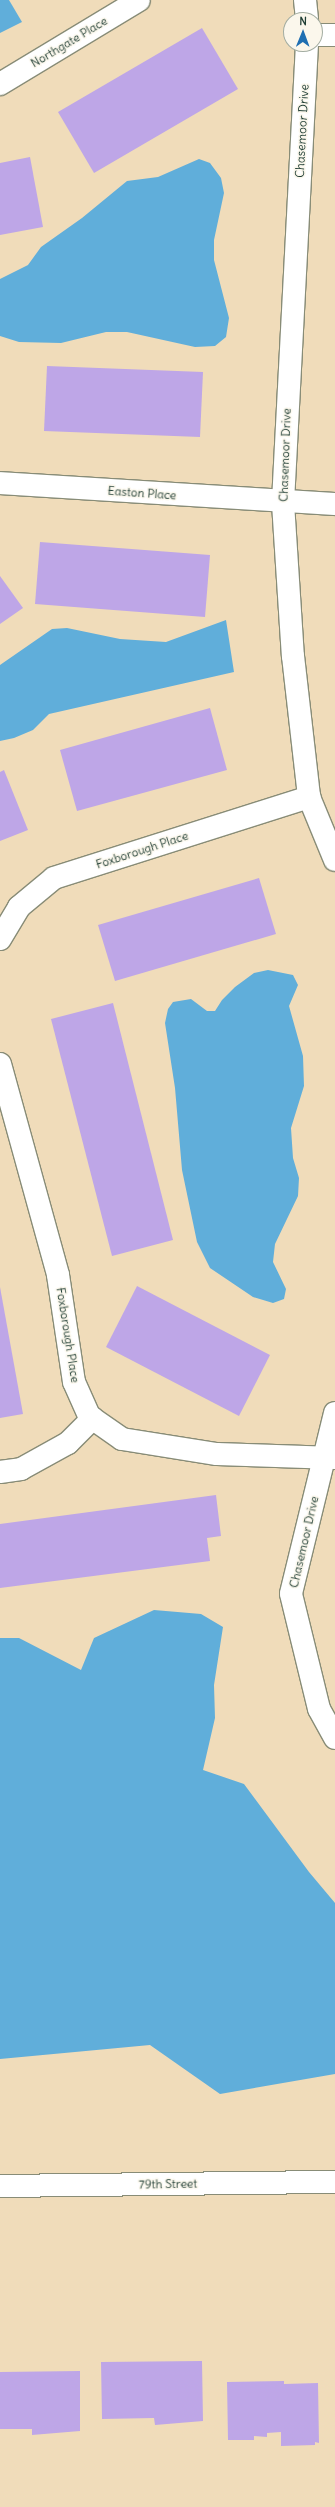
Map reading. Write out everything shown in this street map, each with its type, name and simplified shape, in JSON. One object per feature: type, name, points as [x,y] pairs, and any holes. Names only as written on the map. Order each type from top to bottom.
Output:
[{"type":"street","name":"Northgate Place","points":[[0,84],[139,0]]},
{"type":"street","points":[[305,0],[306,12]]},
{"type":"street","points":[[323,35],[335,35]]},
{"type":"street","name":"Chasemoor Drive","points":[[307,52],[283,503],[293,656],[310,797],[335,860]]},
{"type":"street","name":"Easton Place","points":[[0,483],[283,503],[335,504]]},
{"type":"street","name":"Foxborough Place","points":[[0,939],[19,907],[54,878],[310,797]]},
{"type":"street","name":"Foxborough Place","points":[[0,1064],[58,1275],[74,1382],[93,1418],[122,1440],[217,1454],[329,1458]]},
{"type":"street","name":"Chasemoor Drive","points":[[335,1413],[329,1458],[291,1594],[319,1709],[335,1738]]},
{"type":"street","points":[[0,1472],[21,1469],[68,1442],[93,1418]]},
{"type":"street","name":"79th Street","points":[[0,2186],[335,2182]]},
{"type":"water","points":[[0,0],[9,0],[22,22],[0,33]]},
{"type":"water","points":[[199,159],[210,163],[221,178],[224,193],[214,240],[214,260],[229,318],[226,337],[215,346],[195,347],[127,332],[106,332],[61,343],[19,342],[0,336],[0,279],[28,265],[41,247],[82,218],[127,181],[158,177]]},
{"type":"water","points":[[226,620],[234,672],[49,714],[33,730],[14,738],[0,741],[0,665],[52,629],[67,628],[120,639],[166,642]]},
{"type":"water","points":[[268,970],[293,975],[298,985],[289,1006],[303,1056],[304,1086],[291,1128],[293,1158],[299,1178],[298,1196],[275,1244],[273,1262],[286,1289],[284,1299],[273,1303],[253,1297],[210,1268],[197,1242],[182,1170],[175,1088],[165,1023],[168,1009],[173,1002],[191,999],[207,1011],[215,1011],[222,1000],[235,987],[254,973]]},
{"type":"water","points":[[154,1610],[201,1614],[223,1627],[214,1685],[215,1718],[203,1770],[244,1784],[309,1872],[335,1903],[335,2074],[220,2094],[150,2045],[0,2059],[0,1638],[19,1638],[81,1670],[94,1638]]},
{"type":"building","points":[[202,28],[238,89],[94,173],[58,112]]},
{"type":"building","points":[[30,157],[43,227],[0,235],[0,163]]},
{"type":"building","points":[[47,366],[203,372],[200,437],[44,431]]},
{"type":"building","points":[[40,542],[210,555],[205,617],[35,604]]},
{"type":"building","points":[[0,576],[23,608],[0,624]]},
{"type":"building","points":[[210,708],[227,770],[77,811],[60,750]]},
{"type":"building","points":[[4,770],[28,830],[0,841],[0,772]]},
{"type":"building","points":[[259,878],[276,934],[115,981],[98,925]]},
{"type":"building","points":[[113,1003],[173,1240],[112,1256],[51,1019]]},
{"type":"building","points":[[137,1286],[270,1355],[239,1416],[106,1347]]},
{"type":"building","points":[[0,1287],[23,1414],[0,1418]]},
{"type":"building","points":[[216,1495],[221,1536],[207,1538],[210,1561],[0,1588],[0,1524]]},
{"type":"building","points":[[202,2361],[203,2421],[155,2425],[154,2418],[102,2419],[101,2362]]},
{"type":"building","points":[[80,2371],[80,2431],[32,2435],[32,2429],[0,2429],[0,2372]]},
{"type":"building","points":[[284,2381],[284,2384],[318,2383],[319,2443],[315,2442],[315,2445],[281,2446],[281,2432],[267,2433],[267,2437],[254,2436],[254,2440],[228,2440],[227,2382]]}]
